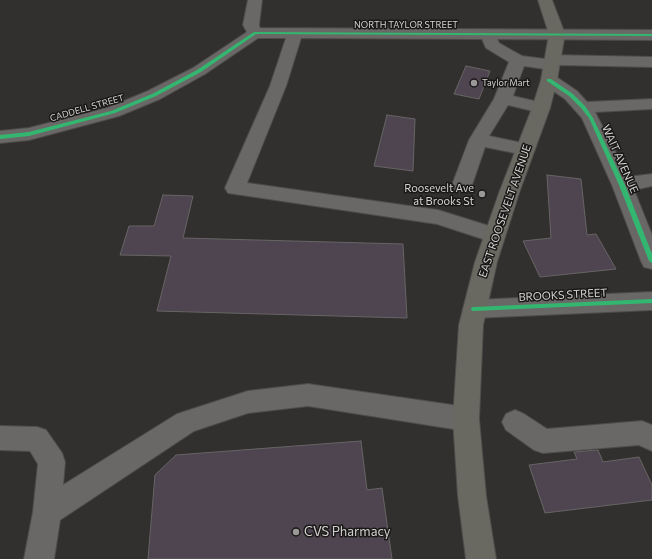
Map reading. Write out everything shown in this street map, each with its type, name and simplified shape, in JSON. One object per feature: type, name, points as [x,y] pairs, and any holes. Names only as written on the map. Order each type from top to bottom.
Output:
[{"type":"main road","points":[[545,0],[557,34],[551,68]]},
{"type":"main road","name":"EAST ROOSEVELT AVENUE","points":[[481,559],[472,496],[466,419],[471,325],[486,262],[525,149],[541,108],[551,68]]},
{"type":"street","points":[[255,0],[251,25],[255,33]]},
{"type":"street","name":"NORTH TAYLOR STREET","points":[[255,33],[652,35]]},
{"type":"street","name":"CADDELL STREET","points":[[0,137],[29,134],[113,112],[154,95],[199,71],[255,33]]},
{"type":"street","points":[[295,33],[278,86],[235,188],[438,217],[495,234]]},
{"type":"street","points":[[488,34],[492,45],[502,52],[518,60],[551,68],[652,62]]},
{"type":"street","points":[[462,185],[478,140],[504,99],[518,60]]},
{"type":"street","name":"WAIT AVENUE","points":[[551,68],[571,95],[591,118],[622,185],[652,261]]},
{"type":"street","points":[[504,99],[541,108]]},
{"type":"street","points":[[583,107],[652,104]]},
{"type":"street","points":[[478,140],[525,149]]},
{"type":"street","points":[[622,185],[652,180]]},
{"type":"street","name":"BROOKS STREET","points":[[474,309],[652,301]]},
{"type":"street","points":[[47,512],[186,422],[248,402],[308,396],[466,419]]},
{"type":"street","points":[[515,422],[543,441],[642,433],[652,439]]},
{"type":"street","points":[[0,438],[37,439],[52,462],[47,512],[39,559]]},
{"type":"building","points":[[466,66],[490,71],[479,99],[454,94]]},
{"type":"building","points":[[387,115],[415,119],[413,171],[374,166]]},
{"type":"building","points":[[547,175],[581,179],[587,235],[596,234],[616,269],[540,277],[523,241],[551,238]]},
{"type":"building","points":[[163,195],[193,196],[183,238],[403,244],[407,318],[157,311],[171,256],[120,255],[129,226],[154,226]]},
{"type":"building","points":[[361,441],[367,490],[382,488],[392,559],[148,559],[155,475],[176,455]]},
{"type":"building","points":[[598,450],[603,462],[639,457],[652,485],[652,500],[545,513],[529,465],[577,459],[574,452]]},
{"type":"cycle path","points":[[0,137],[29,134],[113,112],[154,95],[199,71],[255,33],[652,35]]},
{"type":"cycle path","points":[[549,80],[571,95],[591,118],[622,185],[652,261]]},
{"type":"cycle path","points":[[474,309],[652,301]]},
{"type":"place","name":"Taylor Mart","points":[[474,83]]},
{"type":"place","name":"Roosevelt Ave at Brooks St","points":[[482,194]]},
{"type":"place","name":"CVS Pharmacy","points":[[296,532]]}]
